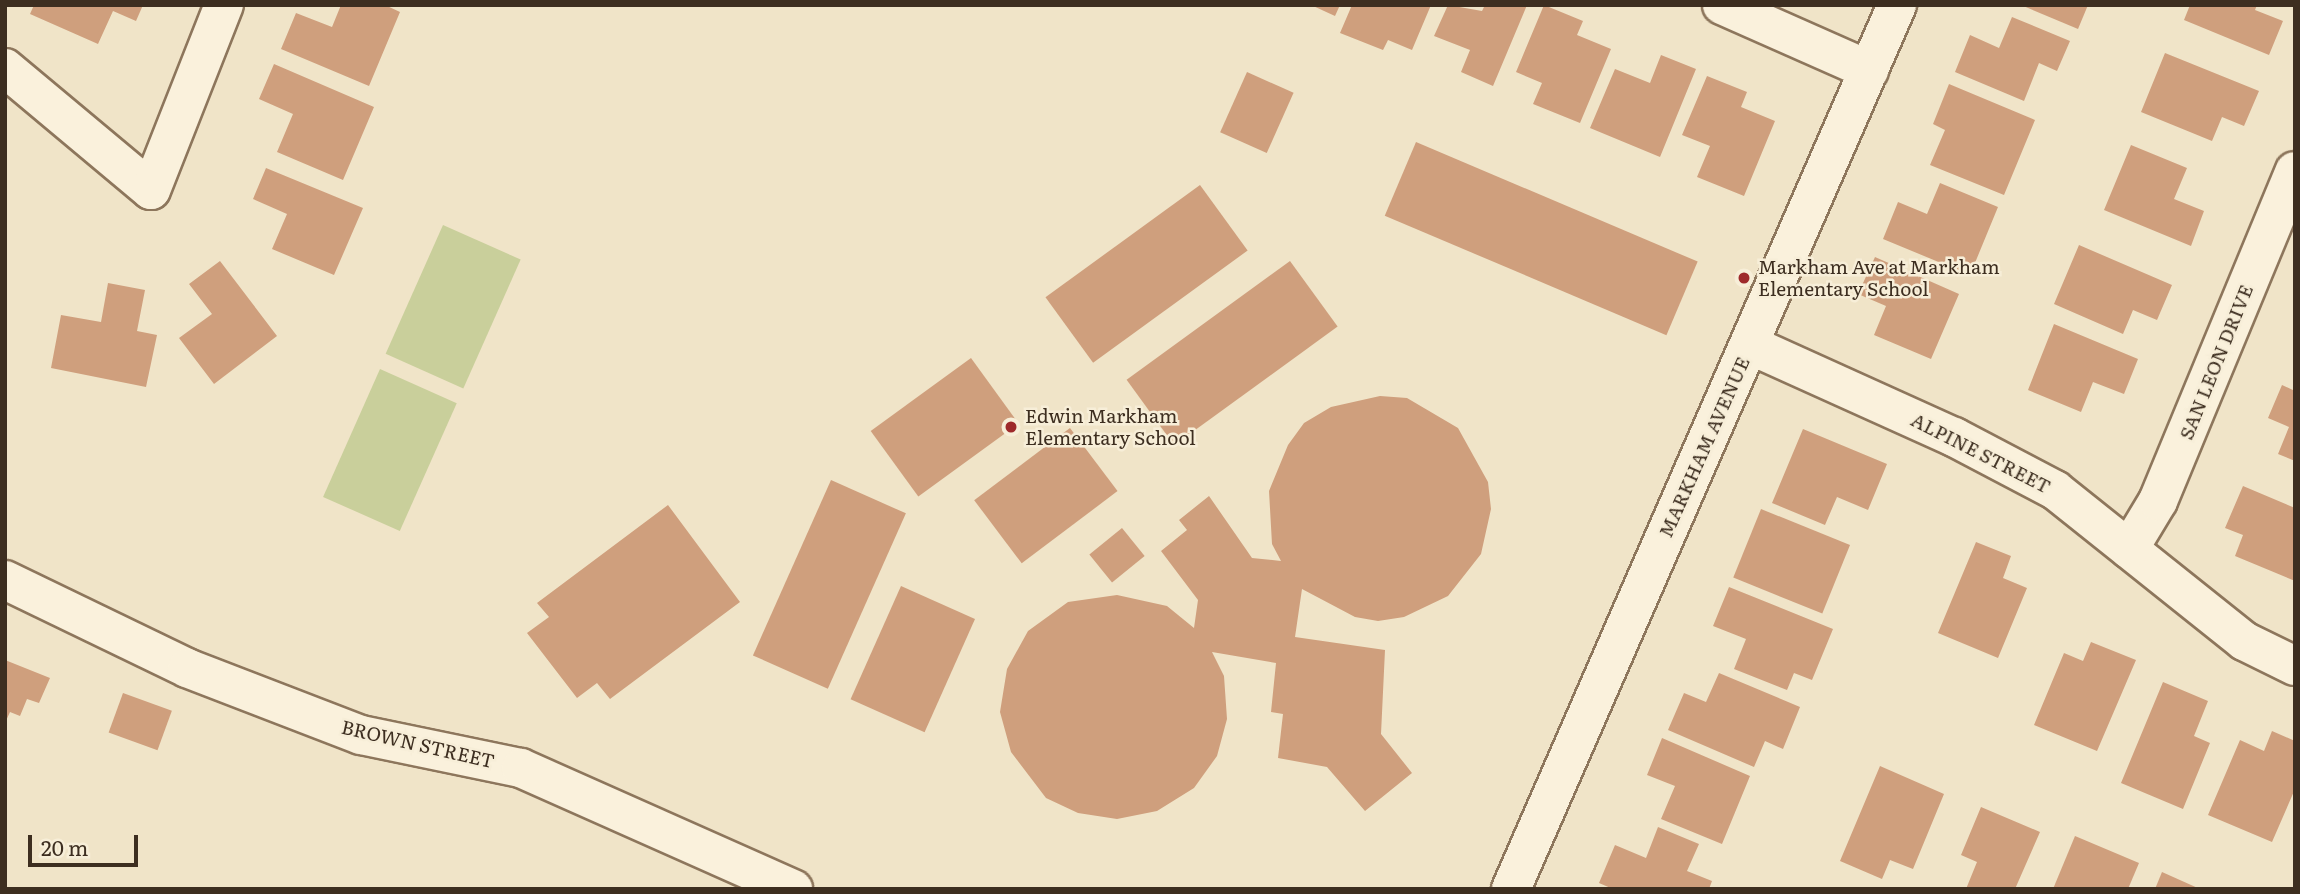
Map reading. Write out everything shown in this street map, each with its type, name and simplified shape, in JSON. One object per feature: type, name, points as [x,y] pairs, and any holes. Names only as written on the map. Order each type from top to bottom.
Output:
[{"type":"street","points":[[5,68],[151,190],[224,5]]},
{"type":"street","points":[[1722,5],[1869,70]]},
{"type":"street","name":"MARKHAM AVENUE","points":[[1511,889],[1897,5]]},
{"type":"street","name":"SAN LEON DRIVE","points":[[2129,549],[2158,501],[2295,171]]},
{"type":"street","name":"ALPINE STREET","points":[[1749,345],[1954,437],[2054,490],[2244,641],[2295,666]]},
{"type":"street","name":"BROWN STREET","points":[[5,580],[200,673],[361,735],[521,768],[793,889]]},
{"type":"green space","points":[[443,225],[521,260],[463,388],[386,354]]},
{"type":"green space","points":[[380,369],[457,403],[400,531],[323,497]]},
{"type":"building","points":[[34,5],[143,5],[136,21],[113,11],[98,44],[30,14]]},
{"type":"building","points":[[341,5],[385,5],[400,12],[369,86],[281,49],[296,13],[332,27]]},
{"type":"building","points":[[1311,5],[1340,5],[1335,16]]},
{"type":"building","points":[[1352,5],[1431,5],[1412,50],[1388,40],[1383,50],[1340,33]]},
{"type":"building","points":[[1448,5],[1482,11],[1485,5],[1527,5],[1493,86],[1461,72],[1470,50],[1434,36]]},
{"type":"building","points":[[1544,5],[1583,21],[1577,35],[1611,49],[1580,123],[1533,104],[1542,83],[1516,72]]},
{"type":"building","points":[[2021,5],[2088,5],[2078,29]]},
{"type":"building","points":[[2190,5],[2257,5],[2255,10],[2283,21],[2269,55],[2184,20]]},
{"type":"building","points":[[2012,17],[2070,41],[2057,71],[2039,63],[2024,101],[1955,72],[1970,35],[1999,48]]},
{"type":"building","points":[[2165,53],[2259,91],[2244,126],[2222,117],[2212,141],[2141,112]]},
{"type":"building","points":[[1661,55],[1696,69],[1660,157],[1590,128],[1615,69],[1650,83]]},
{"type":"building","points":[[274,64],[374,107],[343,180],[277,152],[293,114],[259,99]]},
{"type":"building","points":[[1247,72],[1294,93],[1267,153],[1220,132]]},
{"type":"building","points":[[1707,76],[1747,92],[1741,107],[1775,121],[1744,196],[1697,177],[1710,146],[1682,135]]},
{"type":"building","points":[[1949,84],[2035,120],[2004,195],[1930,165],[1945,130],[1933,124]]},
{"type":"building","points":[[1416,142],[1698,262],[1666,335],[1385,216]]},
{"type":"building","points":[[2131,145],[2187,168],[2174,199],[2204,211],[2191,246],[2104,210]]},
{"type":"building","points":[[266,168],[363,208],[334,275],[272,249],[287,214],[253,199]]},
{"type":"building","points":[[1940,183],[1998,207],[1970,275],[1883,239],[1898,202],[1927,214]]},
{"type":"building","points":[[1200,185],[1248,251],[1093,363],[1045,297]]},
{"type":"building","points":[[2079,245],[2172,285],[2157,320],[2133,310],[2123,334],[2054,304]]},
{"type":"building","points":[[1875,257],[1959,294],[1931,359],[1874,335],[1886,306],[1858,294]]},
{"type":"building","points":[[220,261],[277,336],[214,384],[179,338],[212,314],[189,284]]},
{"type":"building","points":[[1290,261],[1338,327],[1174,445],[1127,380]]},
{"type":"building","points":[[108,283],[145,290],[137,331],[157,335],[146,387],[51,368],[61,315],[101,322]]},
{"type":"building","points":[[2054,324],[2138,359],[2124,394],[2093,382],[2081,412],[2028,390]]},
{"type":"building","points":[[971,358],[1019,424],[918,496],[871,431]]},
{"type":"building","points":[[2282,385],[2295,391],[2295,461],[2278,454],[2289,427],[2268,418]]},
{"type":"building","points":[[1380,396],[1407,398],[1458,428],[1488,482],[1491,509],[1481,554],[1448,596],[1404,617],[1378,621],[1355,617],[1302,589],[1295,637],[1385,650],[1381,734],[1412,773],[1365,811],[1327,767],[1278,758],[1283,714],[1271,712],[1276,663],[1212,652],[1224,676],[1227,719],[1217,756],[1194,788],[1157,811],[1117,819],[1078,813],[1046,798],[1011,752],[1000,712],[1007,669],[1028,631],[1068,602],[1117,595],[1167,606],[1194,628],[1198,600],[1161,551],[1187,530],[1179,520],[1209,496],[1252,558],[1281,561],[1272,544],[1269,491],[1288,445],[1304,423],[1331,407]]},
{"type":"building","points":[[1070,428],[1118,491],[1022,563],[974,500]]},
{"type":"building","points":[[1803,429],[1887,464],[1868,510],[1837,497],[1825,525],[1772,503]]},
{"type":"building","points":[[831,480],[906,513],[828,689],[753,655]]},
{"type":"building","points":[[2243,486],[2295,508],[2295,581],[2235,556],[2243,535],[2225,528]]},
{"type":"building","points":[[668,505],[740,602],[610,699],[597,683],[577,698],[527,633],[549,617],[537,603]]},
{"type":"building","points":[[1761,509],[1850,545],[1822,614],[1733,578]]},
{"type":"building","points":[[1122,528],[1145,556],[1112,582],[1089,554]]},
{"type":"building","points":[[1976,542],[2011,556],[2003,578],[2027,588],[1998,658],[1938,633]]},
{"type":"building","points":[[901,586],[975,619],[925,732],[851,699]]},
{"type":"building","points":[[1729,587],[1833,629],[1812,680],[1794,673],[1787,690],[1734,669],[1746,639],[1713,626]]},
{"type":"building","points":[[2091,642],[2136,660],[2097,751],[2034,725],[2064,653],[2083,661]]},
{"type":"building","points":[[5,660],[50,678],[39,703],[27,699],[20,716],[10,712],[5,723]]},
{"type":"building","points":[[1719,673],[1800,707],[1783,749],[1765,741],[1754,767],[1668,730],[1684,693],[1706,702]]},
{"type":"building","points":[[2163,682],[2208,701],[2194,736],[2210,743],[2183,809],[2121,783]]},
{"type":"building","points":[[123,693],[172,711],[157,750],[109,732]]},
{"type":"building","points":[[2272,731],[2295,741],[2295,789],[2272,842],[2208,815],[2240,740],[2264,751]]},
{"type":"building","points":[[1662,738],[1750,776],[1722,844],[1661,819],[1675,786],[1647,775]]},
{"type":"building","points":[[1880,766],[1944,794],[1913,869],[1890,860],[1882,879],[1840,861]]},
{"type":"building","points":[[1981,807],[2040,832],[2015,889],[1966,889],[1977,862],[1961,855]]},
{"type":"building","points":[[1658,827],[1699,844],[1687,871],[1712,881],[1709,889],[1613,889],[1599,883],[1615,845],[1646,858]]},
{"type":"building","points":[[2075,836],[2139,863],[2128,889],[2053,889]]},
{"type":"building","points":[[2162,872],[2200,889],[2155,889]]},
{"type":"place","name":"Markham Ave at Markham Elementary School","points":[[1744,278]]},
{"type":"place","name":"Edwin Markham Elementary School","points":[[1011,427]]}]
